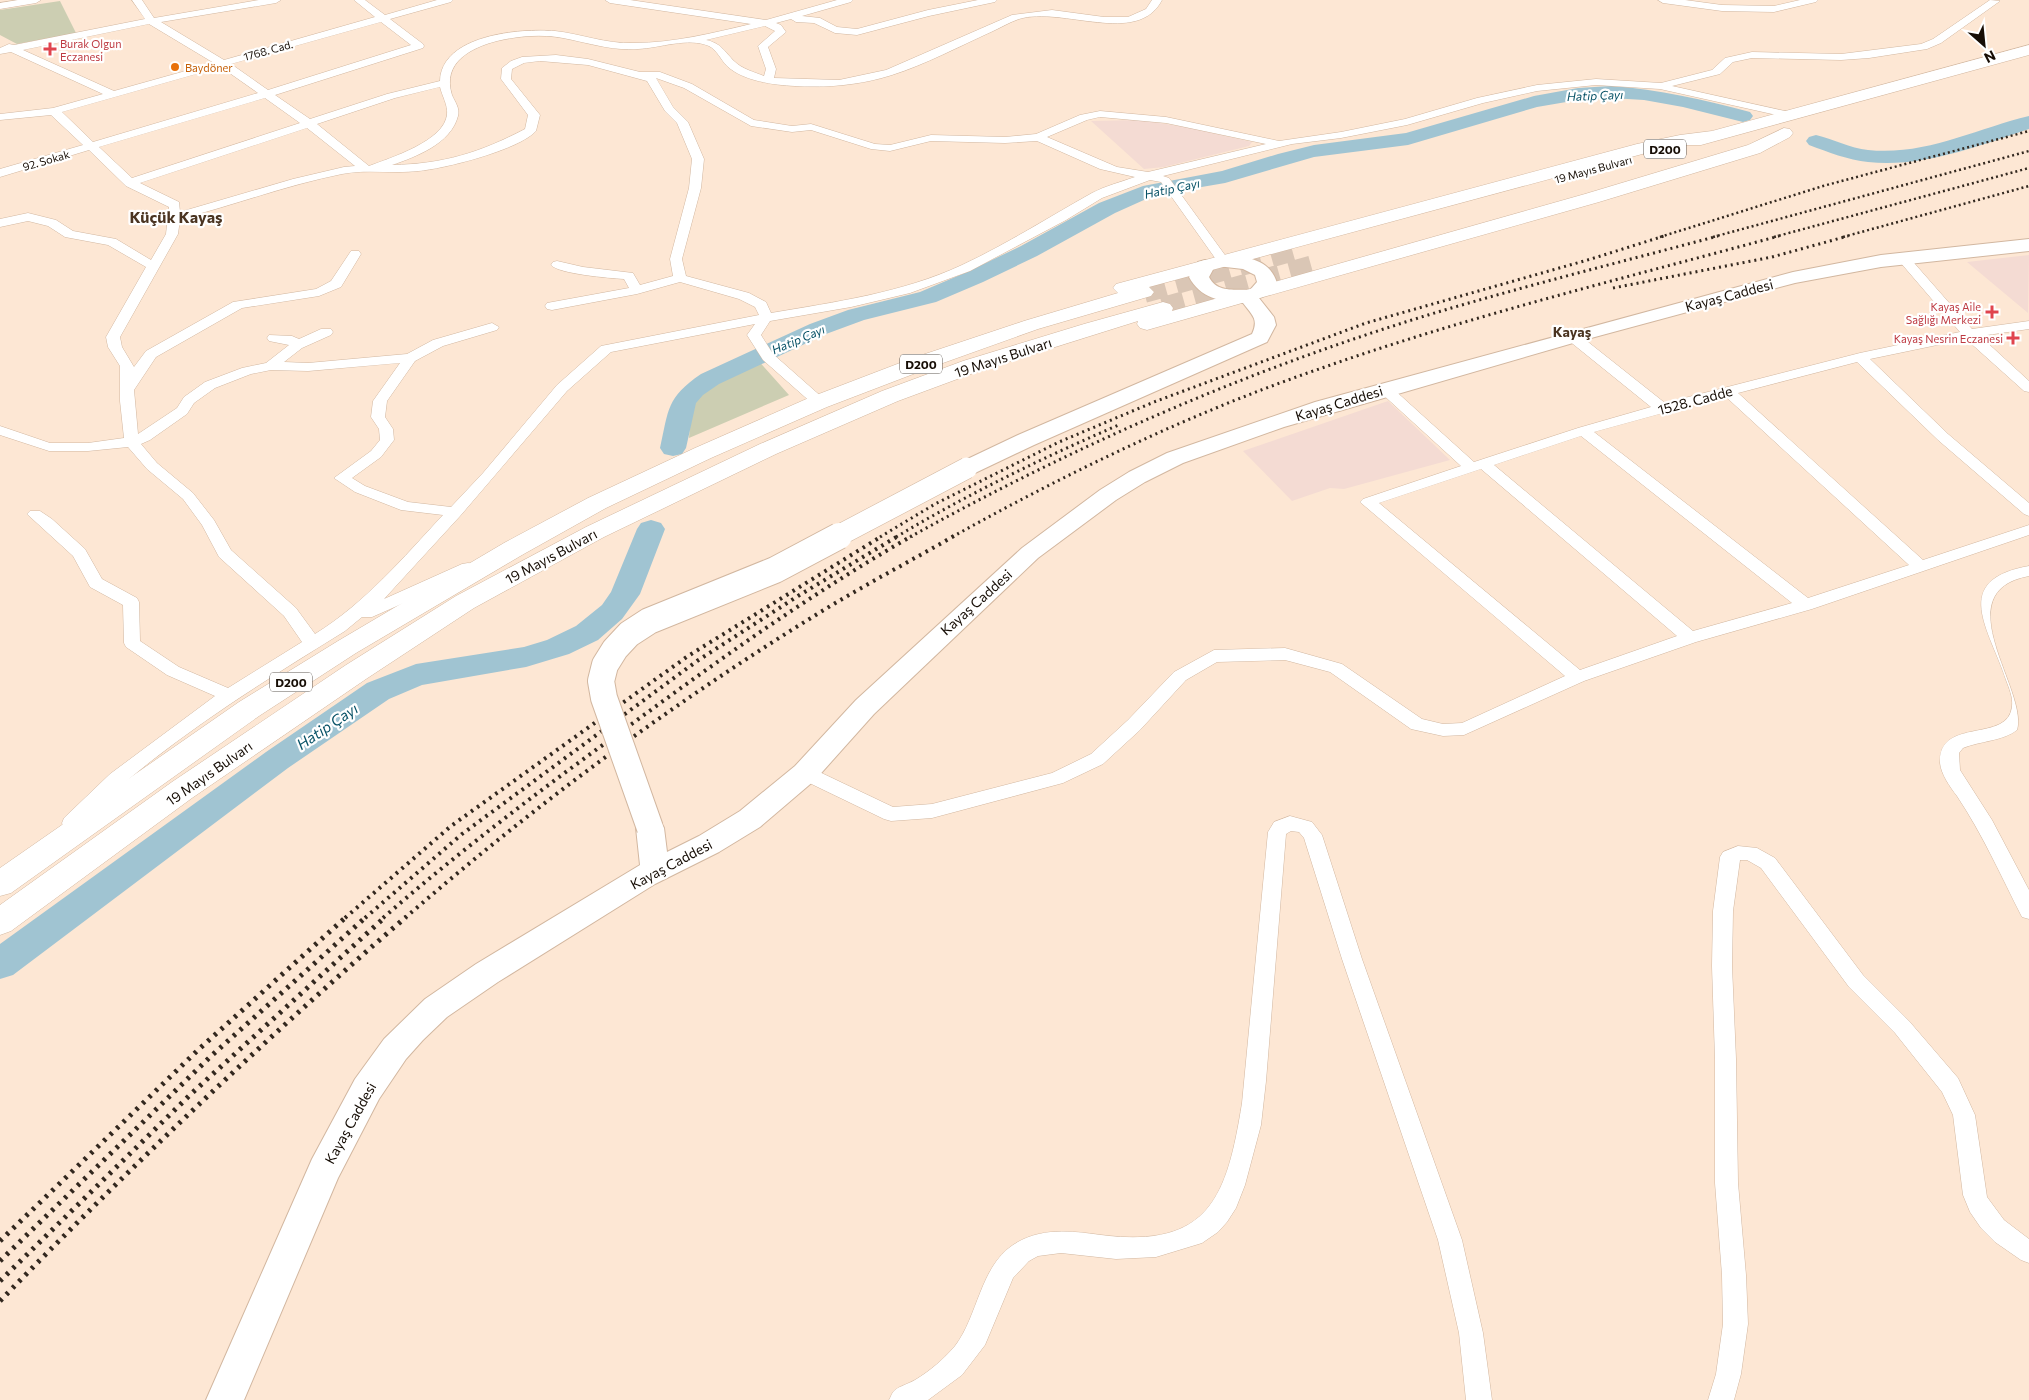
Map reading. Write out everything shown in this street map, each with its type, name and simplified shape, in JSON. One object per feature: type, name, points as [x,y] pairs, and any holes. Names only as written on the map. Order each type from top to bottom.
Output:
[{"type":"highway","name":"19 Mayıs Bulvarı","points":[[1301,248],[2029,50]]},
{"type":"highway","name":"19 Mayıs Bulvarı","points":[[0,922],[182,790],[356,672],[465,602],[595,532],[666,497],[727,473],[890,396],[989,360],[1091,328],[1249,295],[1319,270],[1530,216],[1754,149],[1784,133],[2029,67]]},
{"type":"highway","name":"19 Mayıs Bulvarı","points":[[0,884],[249,708],[347,647],[597,503],[699,449],[814,398],[1214,264],[1643,148],[1711,136]]},
{"type":"highway","points":[[1277,246],[1273,252],[1275,263],[1296,273],[1319,270]]},
{"type":"highway","points":[[1145,287],[1166,283],[1187,293],[1192,298],[1193,305],[1190,310],[1173,311]]},
{"type":"highway","points":[[567,520],[589,501],[652,468],[699,449]]},
{"type":"street","points":[[0,6],[36,0]]},
{"type":"street","points":[[137,0],[152,21],[222,62],[309,124],[368,170]]},
{"type":"street","points":[[0,52],[152,21],[276,0]]},
{"type":"street","points":[[359,0],[384,18]]},
{"type":"street","name":"1768. Cad.","points":[[0,117],[54,111],[222,62],[448,0]]},
{"type":"street","points":[[610,0],[766,23],[781,32],[763,46],[771,69],[768,81]]},
{"type":"street","points":[[368,170],[409,155],[442,132],[452,118],[452,109],[444,83],[448,64],[455,56],[473,46],[498,38],[521,34],[558,34],[601,45],[646,46],[714,36],[848,0]]},
{"type":"street","points":[[780,19],[816,20],[835,30],[857,32],[928,13],[992,0]]},
{"type":"street","points":[[690,39],[712,44],[722,52],[731,64],[740,70],[768,81],[838,83],[889,74],[1016,17],[1036,13],[1057,13],[1079,18],[1119,20],[1135,18],[1148,12],[1157,0]]},
{"type":"street","points":[[1663,0],[1722,8],[1774,9],[1813,0]]},
{"type":"street","points":[[1660,86],[1716,72],[1728,60],[1752,55],[1841,57],[1923,47],[1946,36],[1995,1]]},
{"type":"street","name":"92. Sokak","points":[[0,173],[267,94],[419,46],[384,18]]},
{"type":"street","points":[[0,42],[112,94]]},
{"type":"street","points":[[174,217],[297,181],[344,170],[418,168],[447,163],[495,150],[530,131],[534,115],[506,79],[507,68],[522,60],[542,58],[573,60],[651,79],[669,109],[682,122],[698,159],[695,188],[676,259],[680,278]]},
{"type":"street","points":[[639,75],[660,75],[688,86],[751,123],[792,128],[811,127],[875,147],[890,148],[931,138],[995,140],[1038,137],[1084,117],[1100,114],[1166,120],[1282,143]]},
{"type":"street","points":[[1038,137],[1116,170],[1151,175],[1168,180],[1282,143],[1341,135],[1407,122],[1481,100],[1537,88],[1596,82],[1660,86],[1790,115]]},
{"type":"street","points":[[130,183],[391,96],[444,83]]},
{"type":"street","points":[[54,111],[130,183],[175,205],[172,234],[113,337],[115,347],[126,366],[132,442],[152,466],[188,496],[209,523],[225,553],[290,612],[312,643]]},
{"type":"street","points":[[339,627],[377,596],[456,512],[562,388],[606,349],[766,317],[852,303],[914,287],[966,268],[1062,217],[1098,195],[1151,175]]},
{"type":"street","points":[[1168,180],[1214,264]]},
{"type":"street","points":[[0,222],[28,217],[52,223],[69,234],[112,242],[153,266]]},
{"type":"street","name":"Kayaş Caddesi","points":[[225,1400],[324,1170],[367,1089],[395,1049],[436,1008],[488,973],[655,871],[709,844],[750,820],[805,773],[865,707],[1030,553],[1108,495],[1137,477],[1175,458],[1286,419],[1385,389],[1573,337],[1793,278],[1904,259],[2029,245]]},
{"type":"street","points":[[127,390],[151,354],[165,345],[238,305],[319,292],[336,284],[344,274],[354,254]]},
{"type":"street","points":[[1904,259],[1969,334],[2029,388]]},
{"type":"street","points":[[1246,263],[1262,271],[1267,283],[1249,295],[1225,295],[1206,288],[1201,283],[1199,277],[1214,264],[1246,263]]},
{"type":"street","points":[[557,265],[583,271],[628,276],[637,290]]},
{"type":"street","points":[[552,306],[637,290],[680,278],[744,296],[761,305],[766,317]]},
{"type":"street","points":[[655,871],[650,828],[604,698],[601,681],[605,665],[615,649],[629,634],[648,621],[775,570],[967,468],[1044,432],[1260,338],[1266,325],[1264,318],[1249,295]]},
{"type":"street","points":[[766,317],[754,335],[765,352],[814,398]]},
{"type":"street","name":"1528. Cadde","points":[[1578,677],[1368,502],[1582,431],[1662,408],[1860,357],[1969,334],[2029,325]]},
{"type":"street","points":[[2,432],[49,448],[88,447],[132,442],[145,437],[182,411],[189,400],[210,385],[247,371],[271,366],[308,367],[410,358],[438,343],[492,327]]},
{"type":"street","points":[[271,366],[297,345],[326,332]]},
{"type":"street","points":[[1573,337],[1662,408]]},
{"type":"street","points":[[274,338],[292,340],[297,345]]},
{"type":"street","points":[[1860,357],[1943,437],[2029,511]]},
{"type":"street","points":[[410,358],[380,401],[378,417],[386,429],[387,440],[376,454],[342,478],[368,492],[406,507],[456,512]]},
{"type":"street","points":[[1385,389],[1690,638]]},
{"type":"street","points":[[1728,391],[1920,566]]},
{"type":"street","points":[[1582,431],[1806,605]]},
{"type":"street","points":[[35,514],[47,522],[79,553],[96,583],[131,602],[132,643],[173,671],[229,695]]},
{"type":"street","points":[[805,773],[891,814],[932,811],[1057,778],[1097,759],[1134,725],[1180,676],[1214,656],[1285,654],[1336,668],[1418,724],[1443,730],[1464,729],[1578,677],[1690,638],[1806,605],[2029,530]]},
{"type":"street","points":[[29,864],[116,780],[229,695],[339,627],[421,587],[513,550]]},
{"type":"street","points":[[404,567],[412,580],[421,587]]},
{"type":"street","points":[[2029,571],[1998,582],[1990,594],[1989,604],[1993,624],[2002,644],[2021,703],[2019,716],[2011,726],[2004,730],[1962,740],[1952,748],[1949,758],[1952,773],[2000,851],[2029,911]]},
{"type":"street","points":[[902,1400],[918,1393],[937,1380],[965,1353],[976,1337],[1003,1272],[1011,1261],[1022,1253],[1034,1246],[1062,1241],[1130,1248],[1181,1239],[1203,1229],[1214,1220],[1222,1209],[1237,1176],[1251,1124],[1277,832],[1284,825],[1296,823],[1307,827],[1314,835],[1350,951],[1450,1240],[1470,1333],[1479,1400]]},
{"type":"street","points":[[1722,1400],[1731,1369],[1736,1320],[1736,1291],[1726,1180],[1726,1078],[1722,967],[1724,896],[1730,858],[1733,854],[1750,853],[1768,862],[1850,974],[1902,1027],[1941,1073],[1957,1098],[1964,1115],[1974,1195],[1978,1206],[1995,1227],[2029,1252]]},
{"type":"shaded area","points":[[1139,120],[1186,127],[1252,142],[1249,146],[1164,167],[1144,169],[1091,121]]},
{"type":"shaded area","points":[[2029,255],[2028,313],[1967,262]]},
{"type":"shaded area","points":[[1388,401],[1450,460],[1344,489],[1330,488],[1292,501],[1243,451]]},
{"type":"green space","points":[[60,1],[76,33],[17,44],[0,35],[0,10]]},
{"type":"green space","points":[[757,359],[789,395],[689,438],[692,400],[711,382]]},
{"type":"waterway","name":"Hatip Çayı","points":[[673,448],[684,401],[694,390],[710,379],[818,329],[856,315],[928,297],[975,277],[1029,251],[1107,208],[1150,190],[1225,177],[1314,151],[1408,139],[1534,102],[1578,94],[1611,92],[1644,94],[1683,101],[1743,116]]},
{"type":"waterway","name":"Hatip Çayı","points":[[1816,141],[1862,155],[1887,157],[1928,152],[1949,147],[2029,122]]},
{"type":"waterway","name":"Hatip Çayı","points":[[0,964],[277,760],[378,691],[416,675],[526,657],[558,647],[587,633],[612,612],[625,594],[651,529]]},
{"type":"tunnel","points":[[1144,292],[1301,248]]},
{"type":"tunnel","points":[[1163,308],[1321,264]]},
{"type":"railway","points":[[1660,237],[1823,186],[2029,131]]},
{"type":"railway","points":[[1713,237],[2029,151]]},
{"type":"railway","points":[[1774,237],[2029,168]]},
{"type":"railway","points":[[1843,237],[2029,186]]},
{"type":"railway","points":[[880,537],[935,504],[1059,442],[1154,402],[1366,323],[1591,259],[1664,236]]},
{"type":"railway","points":[[910,537],[1099,441],[1163,412],[1294,360],[1464,304],[1718,236]]},
{"type":"railway","points":[[952,537],[1131,445],[1271,386],[1432,332],[1779,236]]},
{"type":"railway","points":[[1613,288],[1772,257],[1848,236]]},
{"type":"railway","points":[[896,537],[1007,477],[1121,424]]},
{"type":"railway","points":[[345,918],[451,826],[688,656],[882,536]]},
{"type":"railway","points":[[365,918],[462,834],[697,661],[798,596],[898,536]]},
{"type":"railway","points":[[383,918],[506,818],[667,698],[805,602],[912,536]]},
{"type":"railway","points":[[405,918],[455,875],[559,792],[720,676],[862,587],[954,536]]},
{"type":"railway","points":[[0,1241],[198,1050],[346,917]]},
{"type":"railway","points":[[0,1261],[209,1058],[366,917]]},
{"type":"railway","points":[[0,1281],[192,1093],[385,917]]},
{"type":"railway","points":[[0,1301],[148,1153],[301,1010],[406,917]]},
{"type":"place","name":"Burak Olgun Eczanesi","points":[[50,49]]},
{"type":"place","name":"Baydöner","points":[[175,67]]},
{"type":"place","name":"Kayaş Aile Sağlığı Merkezi","points":[[1992,312]]},
{"type":"place","name":"Kayaş Nesrin Eczanesi","points":[[2013,338]]},
{"type":"district","name":"Küçük Kayaş","points":[[176,216]]},
{"type":"district","name":"Kayaş","points":[[1572,331]]}]
